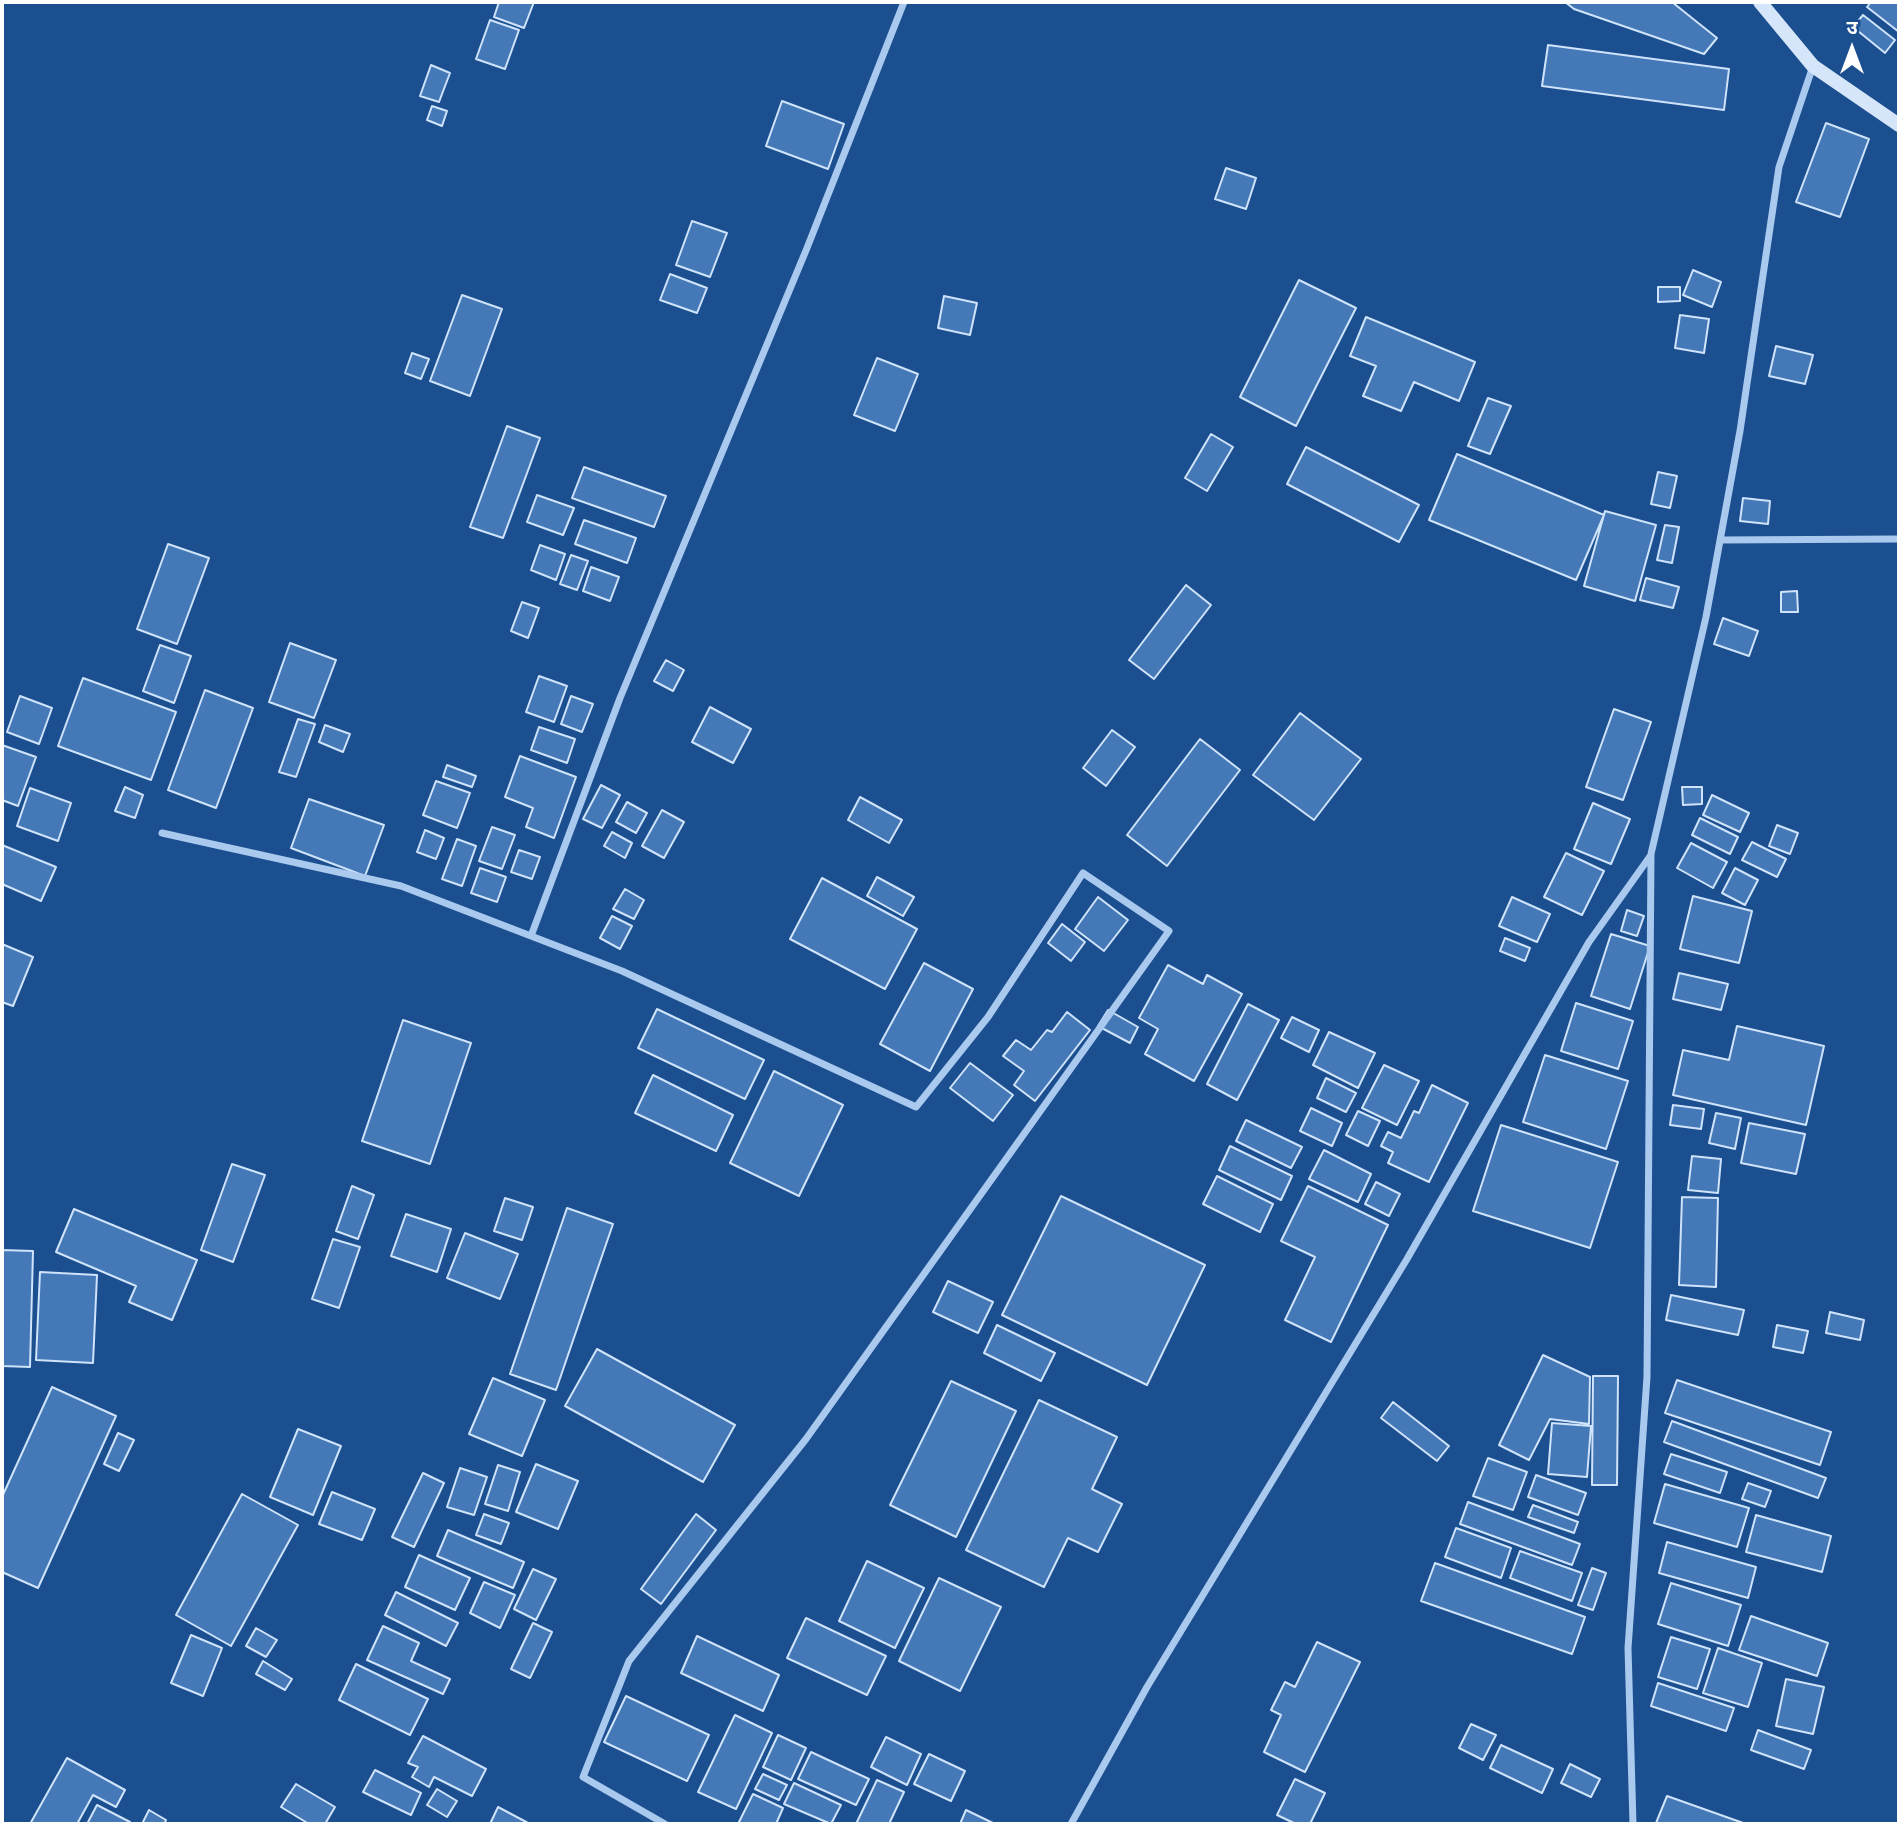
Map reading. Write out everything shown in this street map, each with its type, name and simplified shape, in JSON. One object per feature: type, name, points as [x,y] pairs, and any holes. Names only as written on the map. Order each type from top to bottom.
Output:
[{"type":"street","points":[[531,936],[620,698],[807,248],[904,2]]},
{"type":"street","points":[[1760,2],[1813,66],[1899,125]]},
{"type":"street","points":[[1633,1824],[1628,1648],[1647,1377],[1651,854],[1706,617],[1740,432],[1779,167],[1813,66]]},
{"type":"street","points":[[1720,540],[1899,538]]},
{"type":"street","points":[[162,833],[401,886],[622,971],[916,1107],[988,1017],[1083,873],[1169,931],[806,1439],[629,1661],[583,1777],[665,1824]]},
{"type":"street","points":[[1071,1824],[1147,1687],[1407,1259],[1589,942],[1651,854]]},
{"type":"building","points":[[499,2],[534,2],[524,28],[494,17]]},
{"type":"building","points":[[1565,2],[1672,2],[1717,38],[1704,54],[1574,9]]},
{"type":"building","points":[[1871,2],[1899,2],[1899,32],[1867,7]]},
{"type":"building","points":[[1863,15],[1895,40],[1885,53],[1853,27]]},
{"type":"building","points":[[490,20],[519,30],[505,69],[476,59]]},
{"type":"building","points":[[1548,45],[1729,69],[1724,110],[1542,86]]},
{"type":"building","points":[[431,65],[450,73],[439,102],[420,96]]},
{"type":"building","points":[[782,101],[844,124],[828,169],[766,146]]},
{"type":"building","points":[[432,106],[447,111],[442,126],[427,120]]},
{"type":"building","points":[[1826,123],[1869,139],[1840,217],[1796,202]]},
{"type":"building","points":[[1226,168],[1256,178],[1246,209],[1215,199]]},
{"type":"building","points":[[692,221],[727,233],[710,277],[676,265]]},
{"type":"building","points":[[1693,270],[1721,282],[1712,307],[1683,295]]},
{"type":"building","points":[[670,274],[707,288],[697,313],[660,300]]},
{"type":"building","points":[[1299,280],[1356,308],[1296,426],[1240,397]]},
{"type":"building","points":[[1658,287],[1680,287],[1680,301],[1658,302]]},
{"type":"building","points":[[462,295],[502,309],[470,396],[430,381]]},
{"type":"building","points":[[944,296],[977,303],[970,335],[938,328]]},
{"type":"building","points":[[1680,315],[1709,319],[1704,353],[1675,348]]},
{"type":"building","points":[[1366,317],[1475,362],[1459,401],[1414,382],[1401,411],[1363,396],[1376,366],[1350,356]]},
{"type":"building","points":[[1776,346],[1813,355],[1805,384],[1769,376]]},
{"type":"building","points":[[412,353],[429,359],[421,379],[405,373]]},
{"type":"building","points":[[877,358],[918,374],[895,431],[854,415]]},
{"type":"building","points":[[1488,398],[1511,406],[1490,454],[1468,446]]},
{"type":"building","points":[[507,426],[540,438],[503,538],[470,527]]},
{"type":"building","points":[[1211,434],[1233,447],[1207,491],[1185,478]]},
{"type":"building","points":[[1306,447],[1419,505],[1399,542],[1287,484]]},
{"type":"building","points":[[1457,454],[1604,515],[1576,580],[1429,520]]},
{"type":"building","points":[[584,467],[666,496],[654,527],[572,498]]},
{"type":"building","points":[[1658,472],[1677,476],[1670,508],[1651,504]]},
{"type":"building","points":[[537,495],[574,508],[563,535],[527,522]]},
{"type":"building","points":[[1743,498],[1770,501],[1768,524],[1740,521]]},
{"type":"building","points":[[1605,511],[1656,525],[1635,601],[1584,586]]},
{"type":"building","points":[[584,520],[636,538],[627,563],[575,544]]},
{"type":"building","points":[[1665,525],[1679,527],[1672,563],[1657,560]]},
{"type":"building","points":[[168,544],[209,558],[177,644],[137,629]]},
{"type":"building","points":[[540,545],[565,554],[556,580],[531,570]]},
{"type":"building","points":[[571,555],[588,561],[577,590],[560,584]]},
{"type":"building","points":[[591,567],[619,577],[610,601],[583,591]]},
{"type":"building","points":[[1646,578],[1679,587],[1673,608],[1640,600]]},
{"type":"building","points":[[1186,585],[1211,605],[1154,679],[1129,660]]},
{"type":"building","points":[[1797,591],[1798,612],[1781,612],[1781,592]]},
{"type":"building","points":[[522,602],[539,608],[528,638],[511,631]]},
{"type":"building","points":[[1723,618],[1758,631],[1749,656],[1714,644]]},
{"type":"building","points":[[290,643],[336,660],[314,718],[269,702]]},
{"type":"building","points":[[160,645],[191,656],[174,703],[143,691]]},
{"type":"building","points":[[666,660],[684,670],[673,691],[654,681]]},
{"type":"building","points":[[539,676],[567,686],[554,722],[526,712]]},
{"type":"building","points":[[83,678],[176,712],[151,780],[58,746]]},
{"type":"building","points":[[205,690],[253,708],[216,808],[168,790]]},
{"type":"building","points":[[20,696],[52,708],[39,744],[7,732]]},
{"type":"building","points":[[571,696],[593,704],[582,732],[561,724]]},
{"type":"building","points":[[710,707],[751,729],[733,763],[692,742]]},
{"type":"building","points":[[1614,709],[1651,722],[1623,800],[1586,787]]},
{"type":"building","points":[[1300,713],[1361,759],[1314,820],[1253,775]]},
{"type":"building","points":[[298,719],[315,724],[296,777],[279,772]]},
{"type":"building","points":[[325,725],[350,734],[343,752],[319,742]]},
{"type":"building","points":[[539,727],[575,739],[567,763],[531,750]]},
{"type":"building","points":[[1112,730],[1135,747],[1106,786],[1083,768]]},
{"type":"building","points":[[1200,739],[1240,770],[1167,866],[1127,835]]},
{"type":"building","points":[[2,745],[36,757],[18,806],[2,800]]},
{"type":"building","points":[[520,756],[576,777],[554,838],[526,827],[533,808],[505,797]]},
{"type":"building","points":[[447,765],[476,776],[472,787],[443,777]]},
{"type":"building","points":[[436,781],[470,793],[457,828],[423,815]]},
{"type":"building","points":[[601,785],[620,795],[602,828],[583,819]]},
{"type":"building","points":[[125,787],[143,795],[135,818],[115,811]]},
{"type":"building","points":[[1682,787],[1702,787],[1702,804],[1683,805]]},
{"type":"building","points":[[30,788],[71,803],[58,841],[17,826]]},
{"type":"building","points":[[1712,795],[1749,813],[1740,832],[1703,815]]},
{"type":"building","points":[[860,797],[902,820],[889,843],[848,820]]},
{"type":"building","points":[[309,799],[384,825],[365,876],[291,848]]},
{"type":"building","points":[[627,802],[647,813],[636,833],[616,822]]},
{"type":"building","points":[[1593,803],[1630,819],[1611,864],[1574,849]]},
{"type":"building","points":[[662,810],[684,822],[664,858],[642,846]]},
{"type":"building","points":[[1700,818],[1738,837],[1730,854],[1692,835]]},
{"type":"building","points":[[1777,825],[1798,833],[1790,854],[1769,846]]},
{"type":"building","points":[[492,827],[515,835],[502,869],[479,861]]},
{"type":"building","points":[[425,830],[444,838],[436,859],[417,852]]},
{"type":"building","points":[[612,832],[632,843],[625,858],[604,846]]},
{"type":"building","points":[[457,839],[476,846],[462,886],[442,879]]},
{"type":"building","points":[[1752,842],[1786,859],[1777,877],[1742,860]]},
{"type":"building","points":[[1691,843],[1727,862],[1713,888],[1677,868]]},
{"type":"building","points":[[2,845],[56,867],[41,901],[2,884]]},
{"type":"building","points":[[519,850],[540,857],[532,879],[511,872]]},
{"type":"building","points":[[1566,853],[1604,871],[1582,915],[1544,897]]},
{"type":"building","points":[[480,868],[506,877],[497,902],[471,893]]},
{"type":"building","points":[[1735,868],[1758,880],[1745,905],[1722,893]]},
{"type":"building","points":[[877,877],[914,897],[903,916],[867,896]]},
{"type":"building","points":[[822,878],[917,929],[885,989],[790,939]]},
{"type":"building","points":[[625,889],[644,900],[634,919],[613,909]]},
{"type":"building","points":[[1693,896],[1752,911],[1739,963],[1680,949]]},
{"type":"building","points":[[1098,897],[1128,920],[1104,951],[1075,929]]},
{"type":"building","points":[[1512,897],[1550,914],[1537,942],[1499,926]]},
{"type":"building","points":[[1627,910],[1644,916],[1637,936],[1621,931]]},
{"type":"building","points":[[612,916],[632,926],[620,949],[600,938]]},
{"type":"building","points":[[1062,924],[1085,942],[1071,961],[1048,943]]},
{"type":"building","points":[[1611,934],[1650,946],[1630,1009],[1591,996]]},
{"type":"building","points":[[1505,938],[1530,948],[1525,961],[1500,951]]},
{"type":"building","points":[[2,944],[33,957],[13,1006],[2,1002]]},
{"type":"building","points":[[924,963],[973,989],[930,1071],[880,1044]]},
{"type":"building","points":[[1168,965],[1203,984],[1207,975],[1242,994],[1194,1081],[1145,1054],[1158,1029],[1139,1018]]},
{"type":"building","points":[[1679,973],[1728,984],[1721,1010],[1673,999]]},
{"type":"building","points":[[1576,1003],[1633,1021],[1618,1069],[1561,1051]]},
{"type":"building","points":[[1248,1004],[1279,1020],[1237,1100],[1207,1084]]},
{"type":"building","points":[[657,1009],[764,1060],[745,1099],[638,1048]]},
{"type":"building","points":[[1108,1010],[1138,1027],[1130,1043],[1098,1026]]},
{"type":"building","points":[[1067,1012],[1090,1030],[1035,1101],[1014,1085],[1024,1071],[1003,1056],[1016,1040],[1031,1050],[1047,1030],[1052,1032]]},
{"type":"building","points":[[1292,1017],[1319,1030],[1309,1052],[1281,1038]]},
{"type":"building","points":[[403,1020],[471,1043],[430,1164],[362,1141]]},
{"type":"building","points":[[1737,1026],[1824,1046],[1806,1125],[1673,1095],[1683,1050],[1729,1060]]},
{"type":"building","points":[[1329,1032],[1375,1053],[1358,1088],[1313,1065]]},
{"type":"building","points":[[1545,1055],[1628,1081],[1606,1149],[1523,1122]]},
{"type":"building","points":[[970,1063],[1013,1095],[993,1121],[950,1088]]},
{"type":"building","points":[[1384,1065],[1419,1081],[1397,1125],[1362,1108]]},
{"type":"building","points":[[774,1071],[843,1105],[799,1196],[730,1163]]},
{"type":"building","points":[[653,1075],[733,1115],[716,1151],[635,1113]]},
{"type":"building","points":[[1326,1078],[1356,1093],[1346,1112],[1317,1098]]},
{"type":"building","points":[[1432,1085],[1468,1103],[1429,1182],[1388,1163],[1393,1152],[1381,1146],[1388,1132],[1401,1138],[1414,1111],[1419,1113]]},
{"type":"building","points":[[1673,1105],[1704,1109],[1701,1129],[1670,1125]]},
{"type":"building","points":[[1311,1108],[1342,1123],[1332,1146],[1300,1131]]},
{"type":"building","points":[[1358,1111],[1380,1121],[1368,1146],[1346,1135]]},
{"type":"building","points":[[1716,1113],[1741,1118],[1735,1149],[1709,1143]]},
{"type":"building","points":[[1246,1120],[1302,1147],[1291,1168],[1236,1141]]},
{"type":"building","points":[[1749,1123],[1805,1134],[1796,1174],[1741,1163]]},
{"type":"building","points":[[1501,1125],[1618,1162],[1590,1248],[1473,1211]]},
{"type":"building","points":[[1230,1146],[1292,1176],[1281,1200],[1219,1170]]},
{"type":"building","points":[[1324,1150],[1371,1174],[1358,1202],[1309,1179]]},
{"type":"building","points":[[1692,1156],[1721,1159],[1718,1193],[1688,1190]]},
{"type":"building","points":[[232,1164],[265,1175],[233,1262],[201,1250]]},
{"type":"building","points":[[1217,1176],[1273,1204],[1260,1232],[1203,1204]]},
{"type":"building","points":[[1376,1182],[1400,1194],[1389,1216],[1365,1204]]},
{"type":"building","points":[[352,1186],[374,1195],[358,1239],[336,1231]]},
{"type":"building","points":[[1308,1186],[1388,1225],[1331,1342],[1285,1320],[1315,1257],[1281,1241]]},
{"type":"building","points":[[1061,1196],[1205,1265],[1147,1385],[1002,1315]]},
{"type":"building","points":[[1682,1197],[1718,1198],[1716,1287],[1679,1285]]},
{"type":"building","points":[[505,1198],[533,1207],[522,1240],[494,1231]]},
{"type":"building","points":[[567,1208],[613,1224],[556,1390],[510,1374]]},
{"type":"building","points":[[74,1209],[197,1260],[172,1320],[129,1302],[136,1286],[56,1252]]},
{"type":"building","points":[[406,1214],[451,1229],[437,1272],[391,1256]]},
{"type":"building","points":[[465,1233],[518,1254],[500,1299],[447,1278]]},
{"type":"building","points":[[333,1239],[360,1247],[339,1308],[312,1299]]},
{"type":"building","points":[[2,1250],[33,1251],[30,1367],[2,1366]]},
{"type":"building","points":[[40,1272],[97,1275],[93,1363],[36,1360]]},
{"type":"building","points":[[948,1281],[993,1302],[978,1333],[933,1312]]},
{"type":"building","points":[[1671,1295],[1744,1310],[1738,1335],[1666,1320]]},
{"type":"building","points":[[1830,1312],[1864,1320],[1860,1340],[1826,1333]]},
{"type":"building","points":[[997,1325],[1055,1353],[1041,1381],[984,1353]]},
{"type":"building","points":[[1777,1325],[1808,1331],[1803,1353],[1773,1347]]},
{"type":"building","points":[[597,1349],[735,1425],[703,1482],[565,1406]]},
{"type":"building","points":[[1543,1355],[1590,1377],[1589,1424],[1550,1419],[1529,1460],[1499,1445]]},
{"type":"building","points":[[1593,1376],[1618,1376],[1617,1485],[1592,1485]]},
{"type":"building","points":[[493,1378],[545,1400],[522,1456],[469,1434]]},
{"type":"building","points":[[1677,1380],[1831,1432],[1820,1465],[1665,1413]]},
{"type":"building","points":[[951,1381],[1016,1411],[956,1537],[890,1505]]},
{"type":"building","points":[[52,1387],[116,1416],[38,1588],[2,1572],[2,1497]]},
{"type":"building","points":[[1039,1400],[1117,1437],[1092,1489],[1122,1504],[1098,1552],[1068,1538],[1044,1587],[966,1550]]},
{"type":"building","points":[[1393,1402],[1449,1446],[1437,1461],[1381,1418]]},
{"type":"building","points":[[1672,1421],[1826,1478],[1818,1498],[1664,1442]]},
{"type":"building","points":[[1552,1423],[1591,1426],[1587,1477],[1548,1474]]},
{"type":"building","points":[[298,1429],[341,1446],[313,1515],[270,1497]]},
{"type":"building","points":[[118,1433],[134,1440],[119,1471],[104,1464]]},
{"type":"building","points":[[1671,1454],[1727,1472],[1720,1493],[1664,1474]]},
{"type":"building","points":[[1488,1458],[1527,1472],[1513,1510],[1473,1496]]},
{"type":"building","points":[[536,1464],[578,1481],[558,1529],[516,1512]]},
{"type":"building","points":[[498,1465],[520,1472],[508,1511],[485,1504]]},
{"type":"building","points":[[460,1468],[487,1477],[474,1515],[447,1507]]},
{"type":"building","points":[[423,1473],[444,1483],[414,1547],[392,1537]]},
{"type":"building","points":[[1536,1475],[1586,1493],[1578,1515],[1528,1497]]},
{"type":"building","points":[[1748,1483],[1771,1491],[1765,1507],[1742,1499]]},
{"type":"building","points":[[1665,1484],[1749,1508],[1737,1547],[1654,1523]]},
{"type":"building","points":[[332,1492],[375,1509],[362,1540],[319,1524]]},
{"type":"building","points":[[242,1494],[298,1525],[231,1646],[176,1615]]},
{"type":"building","points":[[1468,1502],[1580,1544],[1572,1565],[1460,1524]]},
{"type":"building","points":[[1533,1505],[1578,1522],[1574,1533],[1528,1517]]},
{"type":"building","points":[[484,1514],[509,1523],[501,1544],[476,1535]]},
{"type":"building","points":[[696,1514],[716,1530],[661,1604],[641,1589]]},
{"type":"building","points":[[1756,1515],[1831,1536],[1822,1572],[1746,1552]]},
{"type":"building","points":[[1456,1528],[1511,1548],[1501,1578],[1445,1557]]},
{"type":"building","points":[[448,1530],[524,1562],[513,1588],[437,1556]]},
{"type":"building","points":[[1667,1542],[1756,1567],[1748,1598],[1659,1573]]},
{"type":"building","points":[[1520,1551],[1582,1573],[1572,1601],[1510,1578]]},
{"type":"building","points":[[419,1555],[470,1578],[455,1610],[405,1587]]},
{"type":"building","points":[[867,1561],[924,1588],[895,1648],[839,1621]]},
{"type":"building","points":[[1435,1563],[1585,1617],[1572,1654],[1421,1601]]},
{"type":"building","points":[[1592,1568],[1606,1573],[1593,1610],[1578,1605]]},
{"type":"building","points":[[533,1569],[556,1579],[536,1620],[514,1609]]},
{"type":"building","points":[[939,1578],[1001,1607],[960,1691],[899,1661]]},
{"type":"building","points":[[484,1582],[515,1595],[500,1628],[470,1613]]},
{"type":"building","points":[[1671,1583],[1741,1605],[1728,1646],[1658,1624]]},
{"type":"building","points":[[396,1592],[458,1623],[446,1646],[385,1615]]},
{"type":"building","points":[[1751,1616],[1828,1643],[1817,1676],[1739,1650]]},
{"type":"building","points":[[806,1618],[886,1656],[867,1695],[787,1658]]},
{"type":"building","points":[[533,1623],[552,1632],[530,1678],[511,1669]]},
{"type":"building","points":[[383,1626],[419,1643],[411,1661],[450,1679],[443,1694],[367,1660]]},
{"type":"building","points":[[256,1628],[277,1640],[266,1657],[246,1646]]},
{"type":"building","points":[[191,1635],[222,1648],[203,1696],[171,1683]]},
{"type":"building","points":[[697,1636],[779,1675],[763,1711],[681,1673]]},
{"type":"building","points":[[1671,1637],[1710,1649],[1697,1689],[1658,1677]]},
{"type":"building","points":[[1317,1642],[1360,1662],[1305,1772],[1264,1752],[1281,1715],[1271,1710],[1285,1682],[1295,1687]]},
{"type":"building","points":[[1718,1648],[1762,1663],[1748,1707],[1703,1693]]},
{"type":"building","points":[[263,1661],[292,1679],[285,1690],[256,1674]]},
{"type":"building","points":[[356,1664],[428,1699],[410,1735],[339,1700]]},
{"type":"building","points":[[1786,1679],[1824,1687],[1813,1734],[1776,1726]]},
{"type":"building","points":[[1658,1683],[1734,1708],[1726,1731],[1651,1706]]},
{"type":"building","points":[[626,1696],[709,1735],[687,1781],[604,1742]]},
{"type":"building","points":[[735,1715],[772,1733],[736,1809],[698,1792]]},
{"type":"building","points":[[1471,1724],[1496,1735],[1483,1760],[1459,1748]]},
{"type":"building","points":[[1758,1730],[1811,1750],[1804,1769],[1751,1750]]},
{"type":"building","points":[[778,1735],[806,1748],[791,1780],[763,1767]]},
{"type":"building","points":[[423,1736],[486,1769],[472,1796],[434,1777],[429,1787],[412,1777],[418,1767],[408,1763]]},
{"type":"building","points":[[886,1737],[921,1754],[907,1785],[871,1767]]},
{"type":"building","points":[[1501,1745],[1553,1769],[1542,1793],[1490,1768]]},
{"type":"building","points":[[811,1752],[869,1779],[856,1805],[798,1779]]},
{"type":"building","points":[[929,1754],[965,1771],[951,1801],[914,1784]]},
{"type":"building","points":[[67,1758],[125,1790],[116,1807],[93,1795],[77,1824],[30,1824]]},
{"type":"building","points":[[1570,1764],[1600,1779],[1591,1797],[1561,1783]]},
{"type":"building","points":[[375,1770],[421,1793],[411,1815],[363,1792]]},
{"type":"building","points":[[763,1774],[787,1785],[779,1800],[755,1789]]},
{"type":"building","points":[[1295,1779],[1325,1793],[1310,1824],[1296,1824],[1277,1815]]},
{"type":"building","points":[[877,1780],[904,1792],[889,1824],[856,1824]]},
{"type":"building","points":[[794,1783],[841,1805],[831,1824],[784,1804]]},
{"type":"building","points":[[296,1784],[335,1807],[325,1824],[309,1824],[281,1807]]},
{"type":"building","points":[[437,1789],[457,1801],[447,1817],[427,1805]]},
{"type":"building","points":[[753,1794],[783,1808],[776,1824],[738,1824]]},
{"type":"building","points":[[1667,1796],[1746,1824],[1656,1823]]},
{"type":"building","points":[[97,1805],[130,1822],[87,1824]]},
{"type":"building","points":[[498,1807],[530,1824],[490,1824]]},
{"type":"building","points":[[149,1810],[166,1820],[164,1824],[142,1824]]},
{"type":"building","points":[[966,1810],[995,1824],[960,1824]]}]
